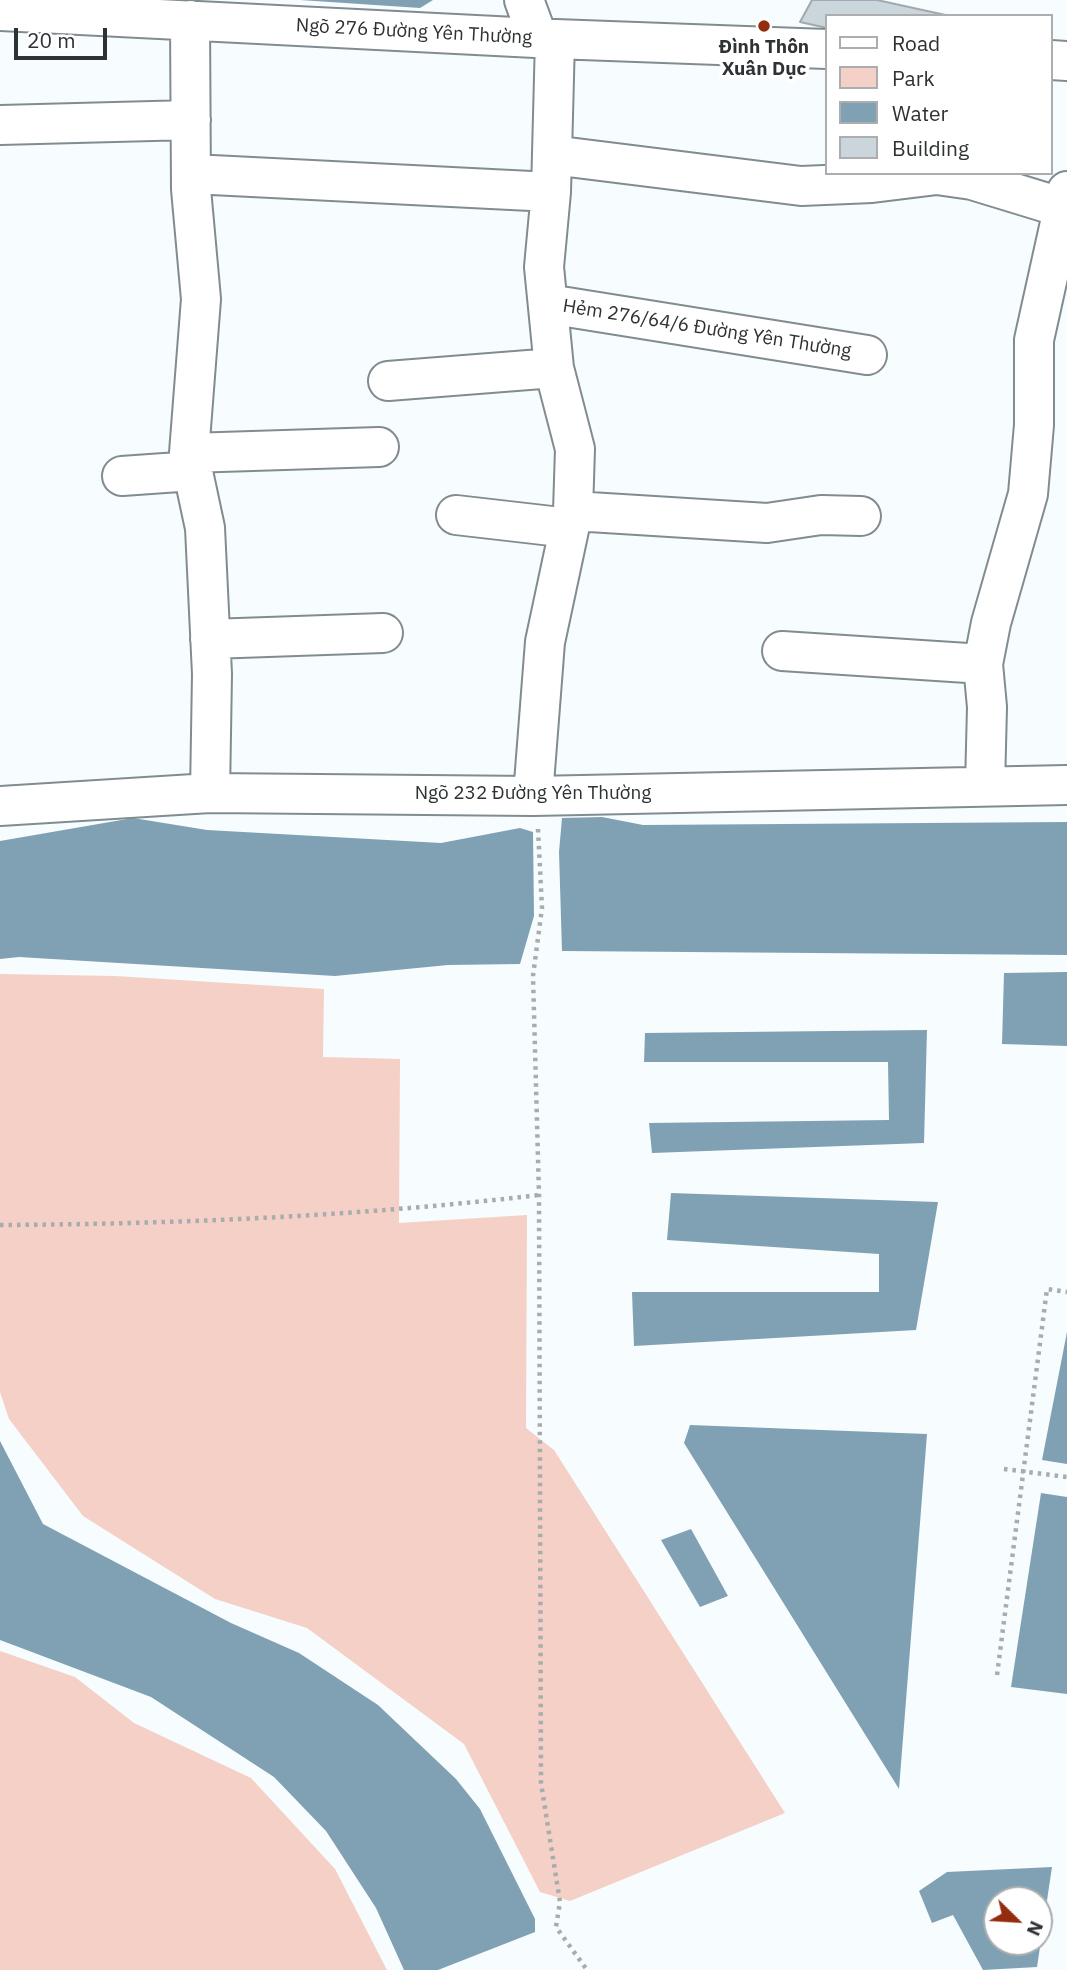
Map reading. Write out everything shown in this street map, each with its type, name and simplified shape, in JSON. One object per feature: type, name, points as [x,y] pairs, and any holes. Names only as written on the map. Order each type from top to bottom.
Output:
[{"type":"street","points":[[524,0],[547,39],[551,173],[544,267],[555,368],[575,449],[571,519],[545,642],[533,796]]},
{"type":"street","name":"Ngõ 276 Đường Yên Thường","points":[[0,11],[547,39],[825,49]]},
{"type":"street","points":[[190,20],[192,174],[201,299],[191,462],[205,528],[210,639],[210,793]]},
{"type":"street","points":[[0,125],[191,120]]},
{"type":"street","points":[[192,174],[551,173],[801,186],[873,183],[937,175],[972,180],[1066,202],[1034,340],[1034,425],[1028,494],[991,623],[983,664],[987,707],[985,786]]},
{"type":"street","name":"Hẻm 276/64/6 Đường Yên Thường","points":[[548,304],[867,355]]},
{"type":"street","points":[[388,381],[555,368]]},
{"type":"street","points":[[122,476],[191,462],[379,447]]},
{"type":"street","points":[[456,515],[767,523],[821,515],[861,516]]},
{"type":"street","points":[[210,639],[383,633]]},
{"type":"street","points":[[782,651],[983,664]]},
{"type":"street","name":"Ngõ 232 Đường Yên Thường","points":[[0,806],[210,793],[533,796],[1067,785]]},
{"type":"path","points":[[533,796],[538,820],[542,908],[533,976],[538,1195],[541,1783],[560,1902],[556,1927],[587,1970]]},
{"type":"path","points":[[0,1225],[87,1225],[421,1209],[538,1195]]},
{"type":"path","points":[[997,1675],[1047,1289],[1067,1292]]},
{"type":"path","points":[[1004,1469],[1067,1477]]},
{"type":"green space","points":[[0,974],[115,976],[324,989],[323,1057],[400,1059],[399,1223],[527,1215],[526,1428],[554,1450],[785,1813],[570,1901],[540,1892],[464,1744],[307,1628],[215,1599],[83,1516],[9,1419],[0,1392]]},
{"type":"green space","points":[[0,1651],[75,1677],[134,1723],[251,1778],[335,1869],[387,1970],[0,1970]]},
{"type":"water","points":[[300,0],[433,0],[420,8]]},
{"type":"water","points":[[602,817],[643,825],[1067,822],[1067,955],[562,951],[559,852],[562,818]]},
{"type":"water","points":[[133,818],[207,830],[441,843],[520,828],[533,832],[534,916],[520,964],[448,965],[335,976],[19,957],[0,959],[0,841]]},
{"type":"water","points":[[1067,972],[1067,1046],[1002,1044],[1004,973]]},
{"type":"water","points":[[927,1030],[924,1143],[652,1153],[649,1123],[889,1120],[888,1062],[644,1062],[645,1033]]},
{"type":"water","points":[[671,1193],[938,1202],[916,1330],[634,1346],[632,1292],[879,1292],[879,1254],[667,1240]]},
{"type":"water","points":[[1067,1332],[1067,1464],[1042,1460]]},
{"type":"water","points":[[690,1425],[927,1434],[899,1789],[684,1443]]},
{"type":"water","points":[[0,1441],[43,1524],[231,1623],[299,1653],[378,1705],[456,1779],[480,1809],[535,1919],[535,1932],[438,1970],[404,1970],[376,1908],[326,1831],[274,1777],[151,1697],[0,1640]]},
{"type":"water","points":[[1041,1493],[1067,1497],[1067,1694],[1011,1687]]},
{"type":"water","points":[[691,1529],[728,1596],[700,1607],[661,1540]]},
{"type":"water","points":[[1052,1867],[1049,1886],[983,1886],[983,1956],[1039,1956],[1037,1967],[983,1970],[953,1915],[932,1923],[919,1891],[947,1872]]},
{"type":"building","points":[[812,0],[877,0],[941,14],[825,14],[825,28],[800,22]]},
{"type":"place","name":"Đình Thôn Xuân Dục","points":[[764,26]]}]
